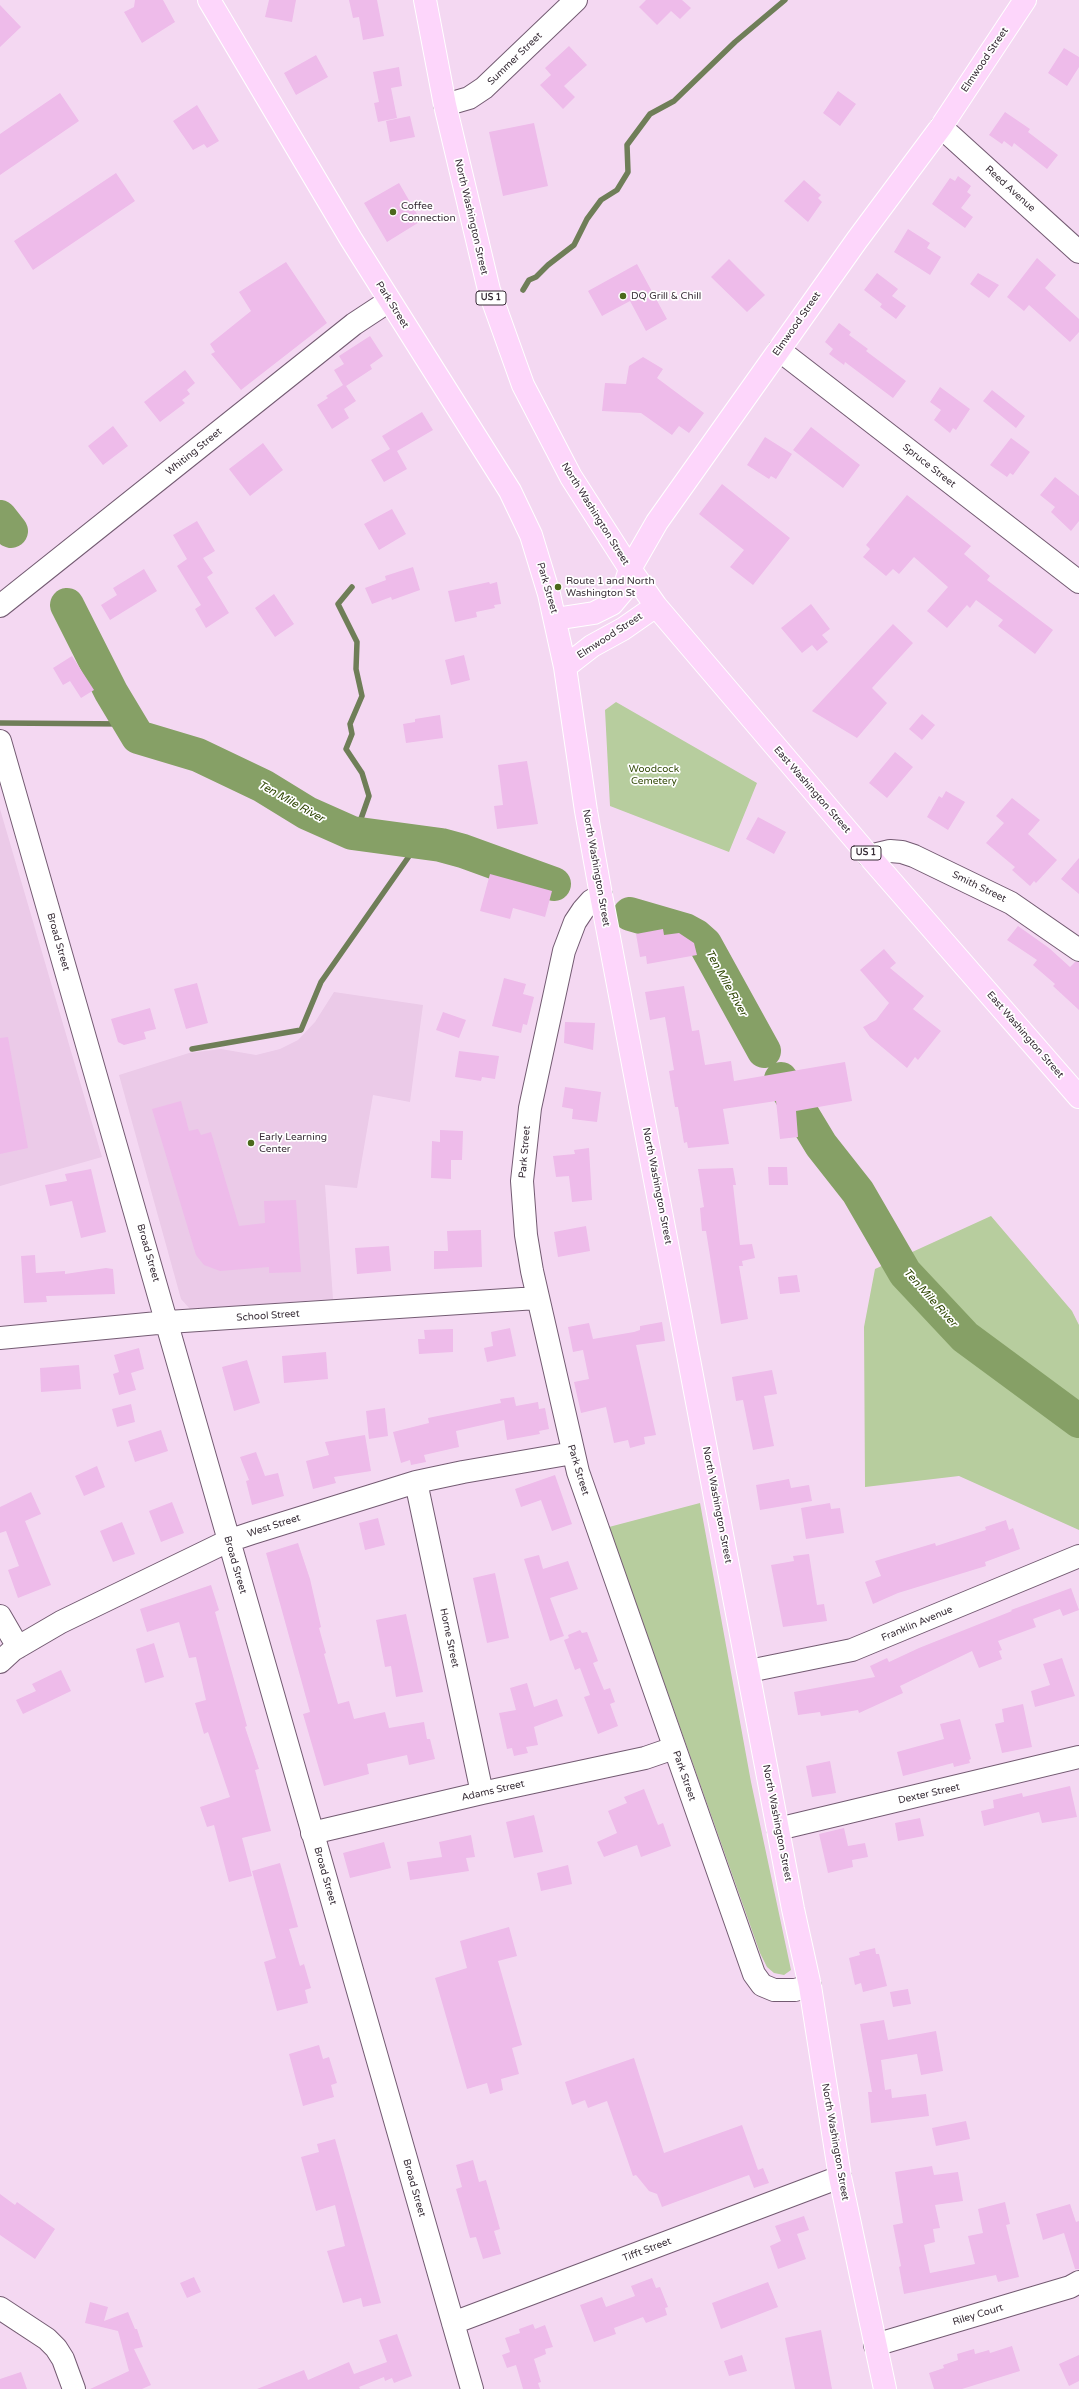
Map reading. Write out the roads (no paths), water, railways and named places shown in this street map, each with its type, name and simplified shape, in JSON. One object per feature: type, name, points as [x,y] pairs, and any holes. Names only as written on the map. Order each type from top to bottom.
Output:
[{"type":"main road","name":"Park Street","points":[[208,0],[389,301],[494,465],[522,513],[538,558],[555,619]]},
{"type":"main road","name":"North Washington Street","points":[[425,0],[445,105],[479,256],[511,355],[526,391],[554,447],[590,508],[630,569]]},
{"type":"main road","name":"Elmwood Street","points":[[555,619],[594,613],[612,604],[623,591],[630,569],[657,522],[940,127],[1025,0]]},
{"type":"main road","name":"East Washington Street","points":[[630,569],[656,606],[869,856],[1079,1097]]},
{"type":"main road","name":"Elmwood Street","points":[[565,667],[592,646],[623,629],[656,606]]},
{"type":"main road","name":"North Washington Street","points":[[555,619],[565,667],[601,895],[778,1829],[810,1986],[840,2178],[885,2389]]},
{"type":"street","name":"Summer Street","points":[[445,105],[464,100],[484,88],[576,0]]},
{"type":"street","name":"Reed Avenue","points":[[940,127],[1079,252]]},
{"type":"street","name":"Whiting Street","points":[[0,606],[354,324],[389,301]]},
{"type":"street","name":"Spruce Street","points":[[779,350],[1079,582]]},
{"type":"street","name":"Broad Street","points":[[0,740],[168,1322],[228,1541],[453,2323],[465,2387]]},
{"type":"street","name":"Smith Street","points":[[869,856],[890,851],[902,852],[914,856],[1011,903],[1079,950]]},
{"type":"street","name":"Park Street","points":[[601,895],[591,901],[575,922],[564,951],[527,1129],[522,1168],[523,1200],[529,1256],[537,1298],[572,1453],[754,1974],[762,1985],[774,1990],[795,1990],[810,1986]]},
{"type":"street","name":"School Street","points":[[0,1338],[168,1322],[537,1298]]},
{"type":"street","name":"West Street","points":[[0,1662],[18,1647],[61,1622],[228,1541],[416,1482],[463,1472],[572,1453]]},
{"type":"street","name":"Horne Street","points":[[416,1482],[482,1793]]},
{"type":"street","name":"Franklin Avenue","points":[[748,1671],[852,1650],[1079,1556]]},
{"type":"street","points":[[0,1616],[18,1647]]},
{"type":"street","name":"Adams Street","points":[[312,1833],[482,1793],[645,1758],[674,1748]]},
{"type":"street","name":"Dexter Street","points":[[778,1829],[1079,1757]]},
{"type":"street","name":"Tifft Street","points":[[453,2323],[840,2178]]},
{"type":"street","name":"Riley Court","points":[[875,2345],[1076,2289]]},
{"type":"street","points":[[0,2308],[47,2339],[56,2348],[63,2359],[74,2389]]},
{"type":"waterway","points":[[523,290],[529,280],[536,277],[548,265],[574,245],[587,219],[601,200],[617,190],[628,172],[627,145],[650,114],[674,101],[735,42],[785,0]]},
{"type":"waterway","name":"Ten Mile River","points":[[0,517],[11,531]]},
{"type":"waterway","points":[[352,587],[338,604],[357,642],[356,669],[362,696],[350,724],[352,734],[346,749],[362,773],[369,796],[356,833]]},
{"type":"waterway","name":"Ten Mile River","points":[[67,605],[111,692],[138,737],[198,755],[263,786],[307,813],[352,833],[441,845],[463,851],[554,884]]},
{"type":"waterway","name":"Ten Mile River","points":[[0,723],[128,724]]},
{"type":"waterway","points":[[192,1049],[301,1030],[321,982],[419,842]]},
{"type":"waterway","name":"Ten Mile River","points":[[630,914],[685,930],[696,936],[705,944],[764,1051]]},
{"type":"waterway","name":"Ten Mile River","points":[[781,1079],[821,1145],[858,1192],[905,1273],[965,1337],[1079,1421]]},
{"type":"place","name":"Coffee Connection","points":[[393,212]]},
{"type":"place","name":"DQ Grill & Chill","points":[[623,296]]},
{"type":"place","name":"Route 1 and North Washington St","points":[[558,587]]},
{"type":"place","name":"Early Learning Center","points":[[251,1143]]},
{"type":"park label","name":"Woodcock Cemetery","points":[[654,774]]}]
